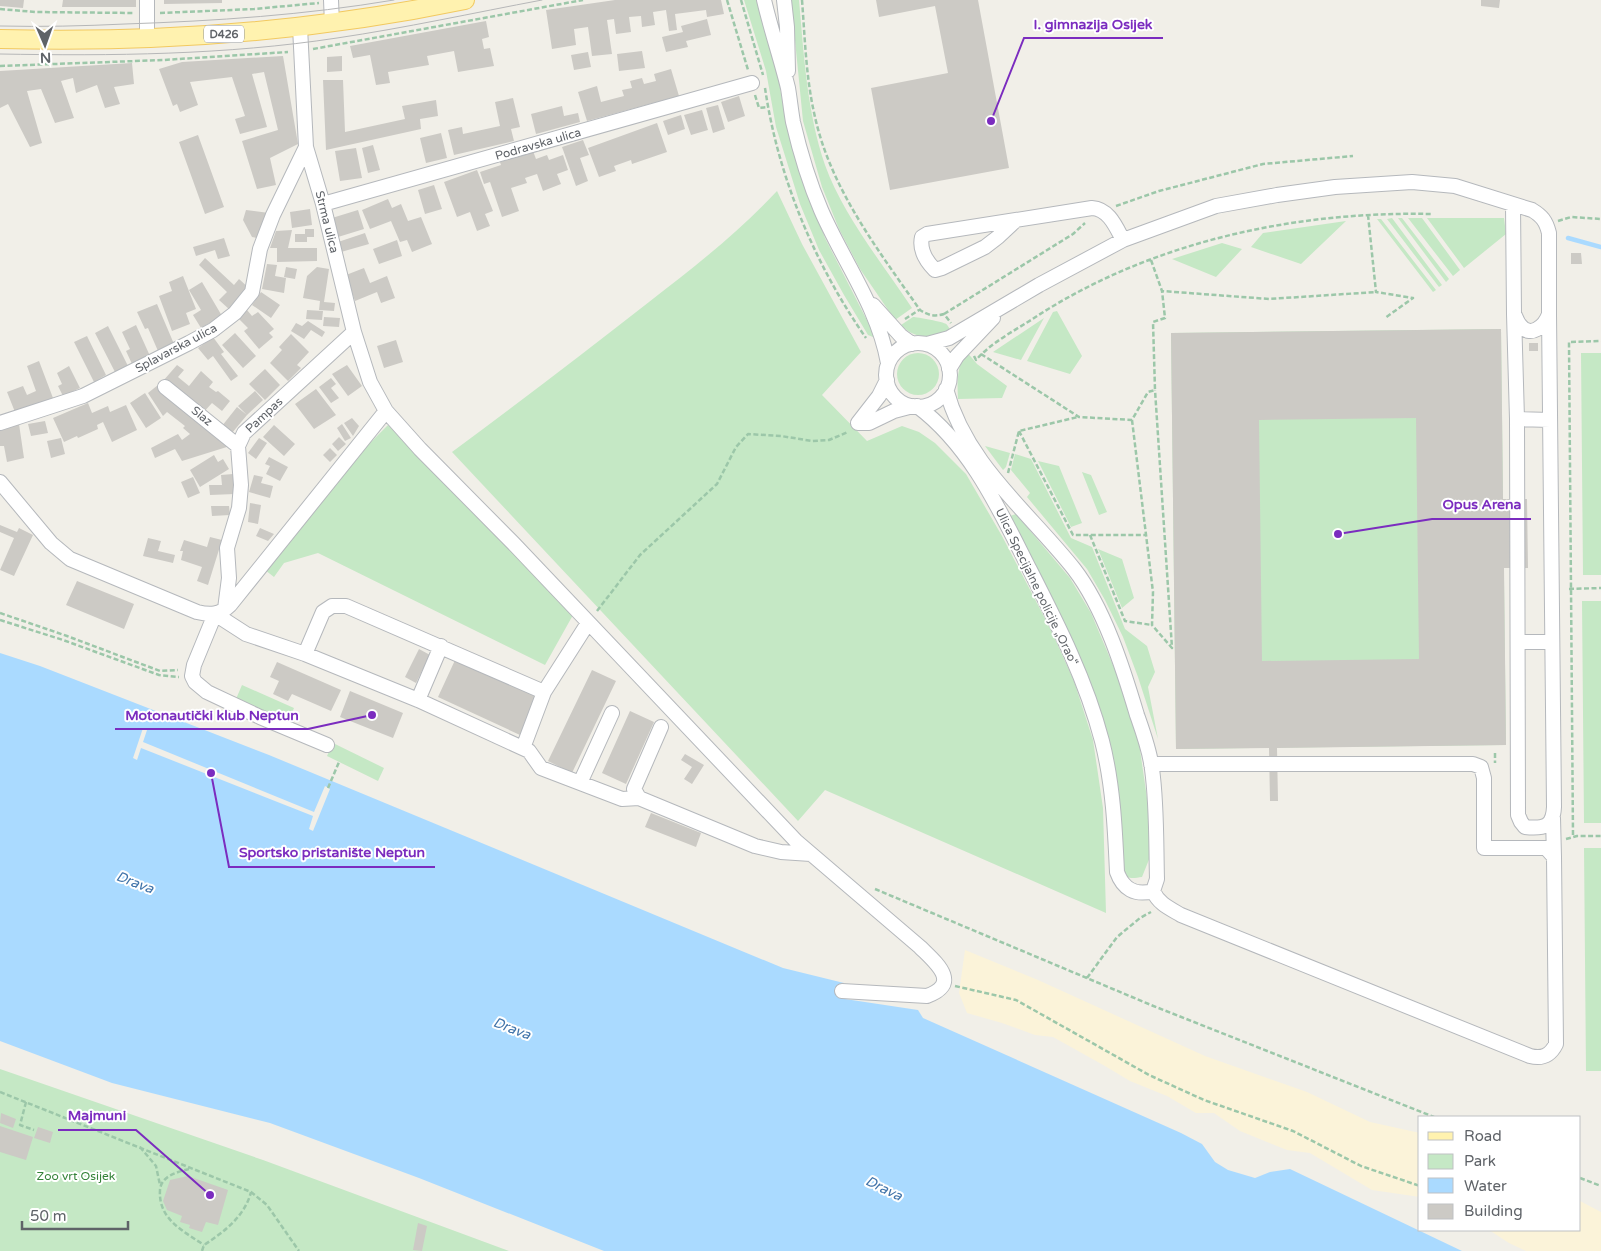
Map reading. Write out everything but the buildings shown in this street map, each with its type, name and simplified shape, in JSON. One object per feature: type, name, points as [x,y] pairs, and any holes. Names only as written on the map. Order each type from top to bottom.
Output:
[{"type":"main road","name":"D426","points":[[0,39],[147,38],[209,35],[332,24],[465,0]]},
{"type":"street","points":[[764,0],[788,89],[793,123],[806,169],[821,209],[842,255],[866,297],[886,348],[888,363],[886,380],[879,396],[858,423]]},
{"type":"street","points":[[784,0],[788,47],[788,89]]},
{"type":"street","points":[[331,1],[332,24]]},
{"type":"street","points":[[147,7],[147,38]]},
{"type":"street","name":"Strma ulica","points":[[300,27],[306,146],[323,204],[354,332],[370,382],[386,410],[420,449],[513,543],[796,841],[939,965],[944,974],[944,984]]},
{"type":"street","name":"Podravska ulica","points":[[323,204],[752,83]]},
{"type":"street","name":"Splavarska ulica","points":[[0,423],[83,396],[213,330],[235,313],[252,292],[260,249],[306,146]]},
{"type":"street","points":[[888,363],[898,350],[912,344],[927,344],[950,338],[1056,275],[1124,240],[1216,206],[1335,187],[1391,183],[1434,183],[1455,186],[1532,210],[1541,216],[1547,224],[1549,232],[1556,1044],[1552,1052],[1538,1058],[1530,1056],[1181,915],[1163,905],[1156,899],[1153,891]]},
{"type":"street","points":[[1513,205],[1517,419],[1518,815],[1525,827],[1544,827],[1553,818]]},
{"type":"street","points":[[1015,220],[985,247],[935,270],[929,263],[920,244],[922,237],[927,234],[1015,220],[1092,208],[1100,209],[1108,215],[1124,240]]},
{"type":"street","points":[[866,297],[892,328],[912,344]]},
{"type":"street","points":[[949,369],[957,356],[1006,305]]},
{"type":"street","points":[[1514,314],[1520,325],[1531,331],[1539,330],[1546,323],[1549,314]]},
{"type":"street","name":"Pampas","points":[[220,612],[229,578],[227,556],[229,538],[239,508],[241,485],[238,446],[244,433],[354,332]]},
{"type":"street","points":[[858,423],[869,423],[894,411],[932,404],[940,398],[949,380],[949,369],[946,360],[940,352],[927,344]]},
{"type":"street","points":[[886,380],[895,397],[903,403],[915,406]]},
{"type":"street","name":"Slaz","points":[[165,387],[238,446]]},
{"type":"street","name":"Ulica Specijalne policije „Orao“","points":[[915,406],[943,428],[988,489],[1058,624],[1093,709],[1102,743],[1110,779],[1117,872],[1120,881],[1126,888],[1136,893],[1153,891],[1157,879],[1151,764],[1122,670],[1094,599],[1076,571],[1008,496],[982,462],[954,416],[946,389]]},
{"type":"street","points":[[327,745],[207,692],[195,682],[193,670],[220,612],[256,573],[386,410]]},
{"type":"street","points":[[1517,419],[1550,420]]},
{"type":"street","points":[[0,482],[51,543],[70,559],[197,612],[220,612],[246,634],[305,654],[418,700],[529,751],[540,768],[622,799],[639,798],[755,846],[781,852],[811,854]]},
{"type":"street","points":[[227,556],[232,565],[237,569],[243,572],[256,573]]},
{"type":"street","points":[[305,654],[323,612],[332,606],[346,606],[544,692]]},
{"type":"street","points":[[523,748],[544,692],[588,623]]},
{"type":"street","points":[[1518,642],[1552,642]]},
{"type":"street","points":[[418,700],[441,646]]},
{"type":"street","points":[[580,783],[612,712]]},
{"type":"street","points":[[639,798],[634,789],[661,727]]},
{"type":"street","points":[[1151,764],[1473,764],[1481,767],[1484,778],[1484,848],[1546,848],[1554,857]]},
{"type":"street","points":[[842,991],[927,996],[936,992],[944,984]]},
{"type":"path","points":[[727,0],[759,108],[768,107]]},
{"type":"path","points":[[0,9],[35,12],[147,7],[254,9],[331,1]]},
{"type":"path","points":[[944,314],[1073,234],[1094,216],[1104,212],[1159,191],[1263,164],[1353,156]]},
{"type":"path","points":[[1368,215],[1376,292]]},
{"type":"path","points":[[1547,224],[1571,217],[1601,219]]},
{"type":"path","points":[[1090,535],[1125,621],[1152,625],[1172,648],[1155,390],[1153,322],[1165,318],[1162,292],[1150,260]]},
{"type":"path","points":[[1162,292],[1269,299],[1376,292],[1413,298],[1385,318]]},
{"type":"path","points":[[1574,835],[1568,342],[1601,341]]},
{"type":"path","points":[[981,354],[1079,417]]},
{"type":"path","points":[[1152,625],[1153,592],[1132,420],[1148,392],[1155,390]]},
{"type":"path","points":[[1019,431],[1079,417],[1132,420]]},
{"type":"path","points":[[588,623],[640,555],[717,484],[736,447],[748,434],[781,436],[812,441],[829,440],[849,432],[858,423]]},
{"type":"path","points":[[1013,479],[1007,472],[1019,431]]},
{"type":"path","points":[[1019,431],[1073,535],[1146,535]]},
{"type":"path","points":[[1570,589],[1601,588]]},
{"type":"path","points":[[0,614],[67,636],[160,671],[193,670]]},
{"type":"path","points":[[0,620],[63,640],[159,675],[193,670]]},
{"type":"path","points":[[1495,753],[1495,771]]},
{"type":"path","points":[[328,788],[339,762]]},
{"type":"path","points":[[1554,840],[1575,838],[1577,836],[1601,836]]},
{"type":"path","points":[[875,889],[1151,1006],[1431,1116]]},
{"type":"path","points":[[1087,978],[1116,937],[1140,918],[1163,905]]},
{"type":"path","points":[[944,984],[1016,1000],[1157,1079],[1204,1100],[1293,1131],[1361,1166],[1418,1185]]},
{"type":"path","points":[[0,1092],[251,1192],[267,1205],[299,1251]]},
{"type":"path","points":[[26,1102],[20,1125],[34,1130]]},
{"type":"path","points":[[139,1146],[156,1166],[160,1185],[161,1206],[167,1216],[187,1234],[204,1244]]},
{"type":"path","points":[[160,1185],[175,1172],[190,1169]]},
{"type":"path","points":[[1581,1178],[1601,1186]]},
{"type":"path","points":[[202,1251],[204,1244],[214,1238],[238,1217],[248,1202],[251,1192]]},
{"type":"green space","points":[[744,0],[756,0],[758,5],[777,70],[786,123],[797,161],[825,238],[874,334],[873,337],[868,335],[819,250],[800,204],[776,127],[766,71]]},
{"type":"green space","points":[[791,0],[799,0],[810,104],[825,165],[842,202],[912,308],[895,320],[860,269],[839,229],[822,187],[803,121]]},
{"type":"green space","points":[[777,191],[802,244],[861,352],[822,395],[867,441],[902,426],[919,432],[935,443],[966,474],[1002,536],[1051,630],[1074,681],[1093,740],[1103,808],[1106,913],[825,790],[798,821],[452,452],[699,263],[747,221]]},
{"type":"green space","points":[[1392,218],[1442,285],[1439,287],[1387,219]]},
{"type":"green space","points":[[1398,218],[1402,218],[1449,279],[1446,282]]},
{"type":"green space","points":[[1408,218],[1422,218],[1460,270],[1453,276]]},
{"type":"green space","points":[[1427,218],[1504,218],[1506,234],[1464,268]]},
{"type":"green space","points":[[1377,219],[1381,219],[1436,290],[1433,292]]},
{"type":"green space","points":[[1346,221],[1301,264],[1251,247],[1263,233]]},
{"type":"green space","points":[[1222,243],[1242,249],[1216,277],[1172,259]]},
{"type":"green space","points":[[1057,311],[1082,356],[1070,374],[1027,361],[1053,312]]},
{"type":"green space","points":[[913,317],[944,323],[951,331],[931,336],[912,333],[901,325]]},
{"type":"green space","points":[[1044,318],[1021,360],[993,352]]},
{"type":"green space","points":[[1501,329],[1506,745],[1176,749],[1171,333]]},
{"type":"green space","points":[[966,351],[977,364],[1007,386],[1002,398],[958,399],[958,375]]},
{"type":"green space","points":[[918,353],[933,359],[939,374],[933,389],[918,395],[903,389],[897,374],[903,359]]},
{"type":"green space","points":[[1581,353],[1601,353],[1601,575],[1583,575]]},
{"type":"green space","points":[[388,425],[573,615],[545,665],[318,553],[284,563],[274,577],[265,570],[355,458]]},
{"type":"green space","points":[[985,446],[1010,453],[1006,467],[1003,470]]},
{"type":"green space","points":[[1015,454],[1031,459],[1071,538],[1092,547],[1125,629],[1147,646],[1155,672],[1148,687],[1158,739],[1123,637],[1105,600],[1087,569],[1027,497],[1030,493],[1011,470]]},
{"type":"green space","points":[[1038,461],[1059,466],[1082,523],[1071,527]]},
{"type":"green space","points":[[1082,472],[1091,475],[1107,512],[1099,515]]},
{"type":"green space","points":[[1016,514],[1070,578],[1091,613],[1118,677],[1139,743],[1148,805],[1150,857],[1142,877],[1129,878],[1122,873],[1098,707],[1082,663],[1010,516]]},
{"type":"green space","points":[[1098,549],[1122,559],[1134,598],[1122,608]]},
{"type":"green space","points":[[1582,601],[1601,601],[1601,823],[1584,823]]},
{"type":"green space","points":[[242,685],[294,708],[288,722],[236,699]]},
{"type":"green space","points":[[333,743],[384,768],[378,781],[327,756]]},
{"type":"green space","points":[[1584,848],[1601,848],[1601,1071],[1586,1071]]},
{"type":"green space","name":"Zoo vrt Osijek","points":[[0,1069],[263,1160],[509,1251],[0,1251]]},
{"type":"sand","points":[[965,950],[1038,980],[1205,1056],[1307,1092],[1370,1122],[1418,1133],[1418,1197],[1372,1190],[1310,1153],[1287,1150],[1240,1131],[1214,1113],[1196,1113],[1167,1096],[1130,1081],[1053,1037],[1035,1035],[967,1013],[959,993]]},
{"type":"sand","points":[[1581,1202],[1601,1212],[1601,1251],[1526,1251],[1491,1231],[1581,1231]]},
{"type":"water","name":"Drava","points":[[0,653],[40,666],[269,755],[783,968],[844,983],[842,991],[845,999],[918,1010],[923,1018],[1181,1133],[1202,1144],[1215,1162],[1228,1170],[1255,1178],[1270,1172],[1290,1169],[1462,1251],[604,1251],[419,1178],[270,1123],[112,1083],[0,1041]]},
{"type":"pier","points":[[143,728],[147,730],[143,742],[314,812],[325,786],[330,789],[313,831],[309,829],[313,816],[141,748],[137,760],[133,758]]},
{"type":"waterway","points":[[1568,238],[1601,247]]},
{"type":"tram line","points":[[0,26],[79,26],[227,19],[327,10],[394,0]]},
{"type":"tram line","points":[[0,54],[169,53],[295,44],[414,25],[542,0]]},
{"type":"place","name":"I. gimnazija Osijek","points":[[991,121]]},
{"type":"place","name":"Opus Arena","points":[[1338,534]]},
{"type":"place","name":"Motonautički klub Neptun","points":[[372,715]]},
{"type":"place","name":"Sportsko pristanište Neptun","points":[[211,773]]},
{"type":"place","name":"Majmuni","points":[[210,1195]]}]
